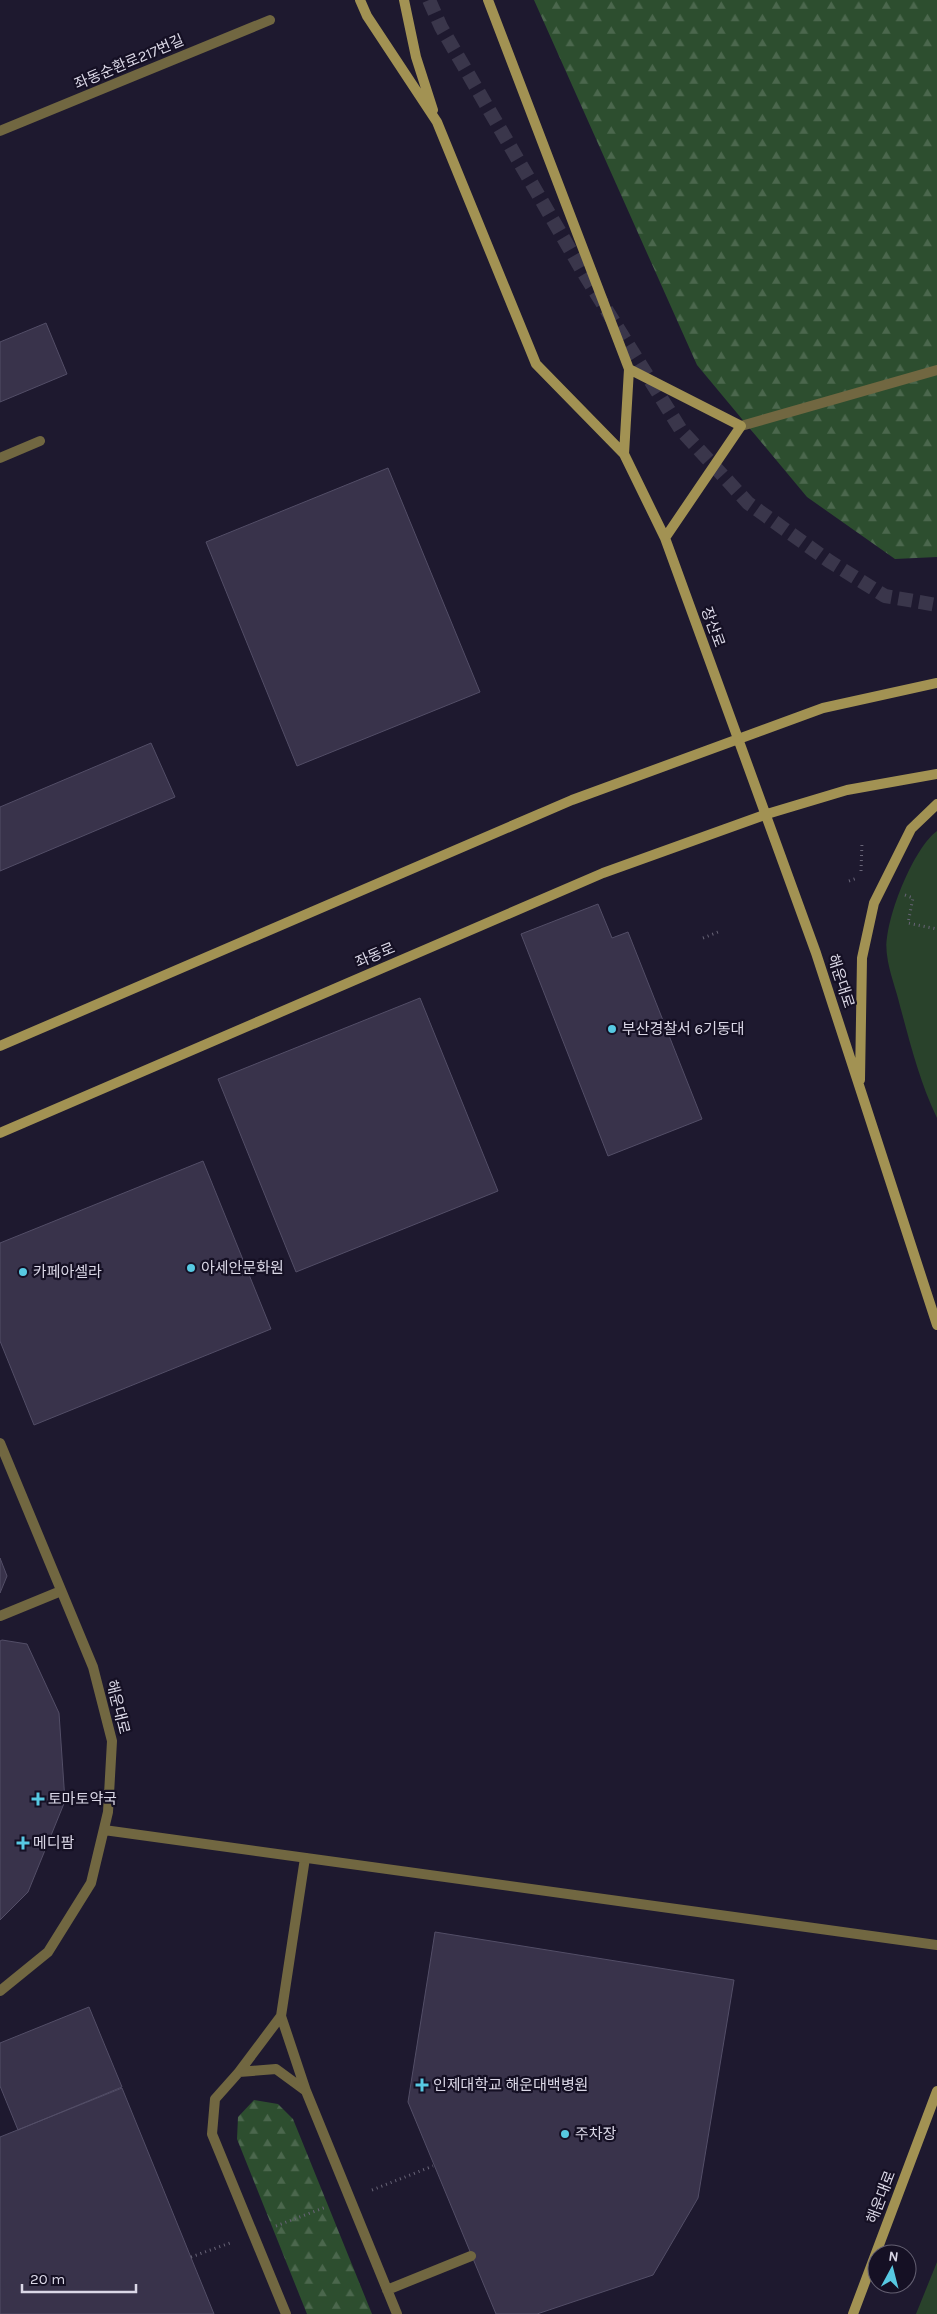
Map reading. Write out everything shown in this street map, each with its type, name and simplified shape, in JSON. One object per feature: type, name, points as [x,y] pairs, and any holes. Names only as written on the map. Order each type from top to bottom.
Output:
[{"type":"main road","points":[[360,0],[366,16],[437,122]]},
{"type":"main road","points":[[404,0],[416,57],[437,122],[536,364],[624,454]]},
{"type":"main road","points":[[488,0],[629,369],[624,454]]},
{"type":"main road","points":[[629,369],[741,426],[665,538]]},
{"type":"main road","name":"장산로","points":[[624,454],[665,538],[766,814]]},
{"type":"main road","points":[[0,1046],[572,800],[823,708],[937,683]]},
{"type":"main road","points":[[766,814],[847,790],[937,774]]},
{"type":"main road","points":[[860,1089],[862,958],[874,903],[911,829],[937,804]]},
{"type":"main road","name":"해운대로","points":[[766,814],[816,953],[937,1325]]},
{"type":"main road","name":"좌동로","points":[[0,1133],[603,873],[766,814]]},
{"type":"main road","name":"해운대로","points":[[852,2314],[937,2091]]},
{"type":"street","name":"좌동순환로217번길","points":[[0,132],[270,20]]},
{"type":"street","points":[[741,426],[937,370]]},
{"type":"street","points":[[0,458],[40,441]]},
{"type":"street","name":"해운대로","points":[[0,1443],[93,1667],[112,1741],[108,1812],[91,1882],[48,1952],[0,1991]]},
{"type":"street","points":[[0,1616],[61,1591]]},
{"type":"street","points":[[104,1830],[937,1945]]},
{"type":"street","points":[[305,1858],[281,2016],[306,2091],[397,2314]]},
{"type":"street","points":[[281,2016],[239,2072],[215,2099],[212,2134],[286,2314]]},
{"type":"street","points":[[239,2072],[276,2069],[306,2091]]},
{"type":"street","points":[[387,2290],[471,2256]]},
{"type":"path","points":[[861,876],[862,842]]},
{"type":"path","points":[[900,893],[913,898],[908,923],[937,929]]},
{"type":"path","points":[[703,938],[718,932]]},
{"type":"path","points":[[191,2257],[434,2166]]},
{"type":"green space","points":[[534,0],[937,0],[937,557],[895,559],[807,497],[697,365]]},
{"type":"green space","points":[[937,831],[937,1118],[925,1090],[912,1049],[889,968],[887,942],[894,907],[909,870],[918,853]]},
{"type":"green space","points":[[254,2100],[278,2104],[293,2119],[372,2314],[307,2314],[237,2139],[238,2117]]},
{"type":"green space","points":[[937,2262],[937,2314],[916,2314]]},
{"type":"building","points":[[46,323],[67,374],[0,402],[0,342]]},
{"type":"building","points":[[388,468],[480,692],[297,766],[206,542]]},
{"type":"building","points":[[151,743],[175,797],[0,871],[0,807]]},
{"type":"building","name":"부산경찰서 6기동대","points":[[598,904],[612,938],[628,932],[702,1119],[608,1156],[521,934]]},
{"type":"building","points":[[420,998],[498,1191],[296,1272],[218,1079]]},
{"type":"building","name":"아세안문화원","points":[[203,1161],[271,1329],[34,1425],[0,1341],[0,1243]]},
{"type":"building","points":[[0,1558],[7,1576],[0,1593]]},
{"type":"building","points":[[0,1641],[27,1644],[59,1713],[65,1801],[28,1892],[0,1920]]},
{"type":"building","name":"주차장","points":[[435,1932],[734,1980],[698,2198],[653,2275],[537,2314],[496,2314],[408,2102]]},
{"type":"building","points":[[89,2007],[122,2087],[18,2130],[0,2086],[0,2043]]},
{"type":"building","points":[[122,2088],[214,2314],[0,2314],[0,2137]]},
{"type":"tunnel","points":[[429,0],[441,27],[583,272],[681,430],[748,503],[829,561],[885,596],[937,605]]},
{"type":"place","name":"부산경찰서 6기동대","points":[[612,1029]]},
{"type":"place","name":"아세안문화원","points":[[191,1268]]},
{"type":"place","name":"카페아셀라","points":[[23,1272]]},
{"type":"place","name":"토마토약국","points":[[38,1799]]},
{"type":"place","name":"메디팜","points":[[23,1843]]},
{"type":"place","name":"인제대학교 해운대백병원","points":[[422,2085]]},
{"type":"place","name":"주차장","points":[[565,2134]]}]
